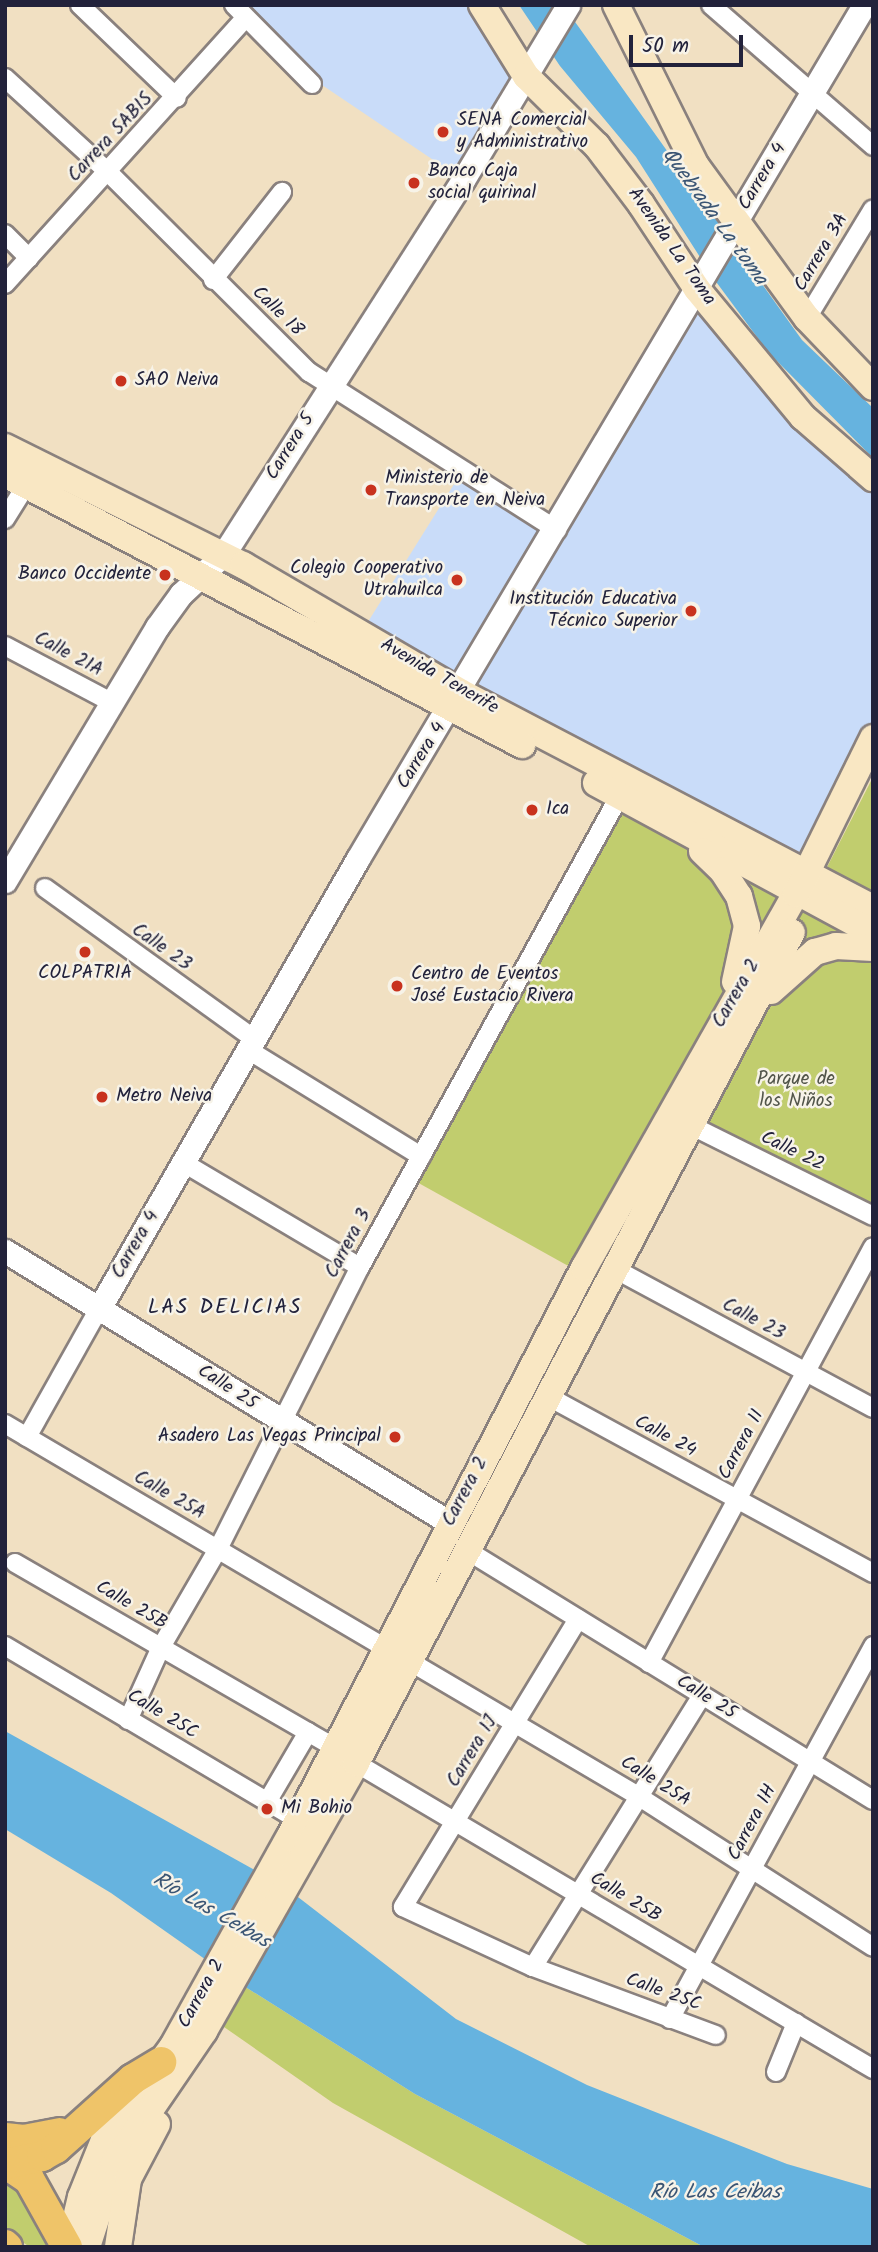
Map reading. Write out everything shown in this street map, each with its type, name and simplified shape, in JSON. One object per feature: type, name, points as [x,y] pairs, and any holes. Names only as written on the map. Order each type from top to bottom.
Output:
[{"type":"main road","name":"Avenida La Toma","points":[[482,5],[702,280],[803,417],[873,478]]},
{"type":"main road","points":[[616,5],[673,125],[731,230],[807,318],[873,387]]},
{"type":"main road","name":"Avenida Tenerife","points":[[5,447],[223,555],[456,700],[675,826],[807,887],[873,908]]},
{"type":"main road","name":"Avenida Tenerife","points":[[16,480],[201,576],[456,700],[807,887],[873,933]]},
{"type":"main road","name":"Carrera 2","points":[[807,887],[873,738]]},
{"type":"main road","name":"Carrera 2","points":[[346,1755],[384,1647],[584,1268],[735,1021],[807,887],[873,779]]},
{"type":"main road","points":[[675,826],[722,870],[739,896],[747,926],[735,1021]]},
{"type":"main road","points":[[735,1021],[815,952],[836,946],[873,948]]},
{"type":"main road","name":"Carrera 2","points":[[171,2059],[298,1835],[346,1755],[409,1661],[549,1397],[613,1268],[692,1125],[735,1021]]},
{"type":"main road","name":"Carrera 2","points":[[68,2247],[121,2112],[171,2059],[204,2031],[298,1835]]},
{"type":"main road","points":[[6,2157],[43,2156],[132,2079],[171,2059]]},
{"type":"main road","points":[[118,2247],[128,2179],[168,2105],[171,2059]]},
{"type":"main road","points":[[6,2157],[29,2179],[68,2247]]},
{"type":"main road","name":"Carrera 2","points":[[88,2247],[99,2172]]},
{"type":"street","points":[[80,5],[177,99]]},
{"type":"street","name":"Carrera 5","points":[[5,881],[111,702],[181,594],[223,555],[531,68],[568,5]]},
{"type":"street","points":[[711,5],[811,96],[873,146]]},
{"type":"street","name":"Carrera 4","points":[[27,1437],[358,860],[557,530],[864,5]]},
{"type":"street","points":[[239,11],[312,83]]},
{"type":"street","name":"Carrera 5ABIS","points":[[5,284],[177,99],[239,11]]},
{"type":"street","name":"Calle 18","points":[[5,78],[108,172],[213,280],[309,372],[557,530]]},
{"type":"street","points":[[213,280],[282,192]]},
{"type":"street","name":"Carrera 3A","points":[[807,318],[873,209]]},
{"type":"street","points":[[5,234],[30,258]]},
{"type":"street","points":[[5,519],[16,480]]},
{"type":"street","name":"Calle 21A","points":[[5,646],[111,702]]},
{"type":"street","name":"Carrera 3","points":[[128,1720],[162,1647],[218,1549],[360,1267],[620,795]]},
{"type":"street","name":"Calle 23","points":[[45,888],[253,1045],[421,1156]]},
{"type":"street","name":"Calle 22","points":[[692,1125],[873,1216]]},
{"type":"street","points":[[184,1163],[360,1267]]},
{"type":"street","name":"Carrera 1I","points":[[649,1662],[873,1248]]},
{"type":"street","name":"Calle 25","points":[[5,1251],[100,1307],[280,1423],[450,1523]]},
{"type":"street","name":"Calle 23","points":[[613,1268],[873,1408]]},
{"type":"street","name":"Calle 24","points":[[549,1397],[873,1573]]},
{"type":"street","name":"Calle 25A","points":[[5,1424],[384,1647]]},
{"type":"street","name":"Calle 25","points":[[468,1551],[873,1800]]},
{"type":"street","name":"Calle 25B","points":[[15,1563],[308,1732],[873,2069]]},
{"type":"street","name":"Carrera 1J","points":[[403,1907],[578,1619]]},
{"type":"street","name":"Calle 25C","points":[[5,1646],[267,1802],[298,1835]]},
{"type":"street","name":"Carrera 1H","points":[[670,2019],[873,1646]]},
{"type":"street","name":"Calle 25A","points":[[409,1661],[516,1721],[638,1796],[873,1947]]},
{"type":"street","points":[[533,1966],[702,1695]]},
{"type":"street","points":[[267,1802],[308,1732]]},
{"type":"street","name":"Calle 25C","points":[[403,1907],[533,1966],[716,2035]]},
{"type":"street","points":[[776,2072],[796,2023]]},
{"type":"shaded area","name":"SENA Comercial y Administrativo","points":[[243,5],[482,5],[526,76],[463,180],[322,85]]},
{"type":"shaded area","name":"Institución Educativa Técnico Superior","points":[[697,289],[873,477],[873,734],[806,872],[460,692]]},
{"type":"shaded area","name":"Colegio Cooperativo Utrahuilca","points":[[461,473],[550,529],[451,686],[362,631]]},
{"type":"green space","points":[[873,777],[873,908],[820,881]]},
{"type":"green space","points":[[620,795],[797,893],[585,1275],[408,1177]]},
{"type":"green space","name":"Parque de los Niños","points":[[808,900],[873,933],[873,1216],[692,1126]]},
{"type":"green space","points":[[236,1981],[415,2094],[704,2247],[591,2247],[333,2103],[214,2020]]},
{"type":"green space","points":[[5,2173],[55,2247],[30,2247],[5,2231]]},
{"type":"water","name":"Quebrada La toma","points":[[519,5],[563,5],[802,340],[873,408],[873,458],[768,352],[714,279],[636,157],[560,66]]},
{"type":"water","name":"Río Las Ceibas","points":[[5,1731],[285,1887],[456,2019],[587,2085],[787,2164],[873,2189],[873,2247],[704,2247],[415,2094],[236,1981],[111,1893],[5,1829]]},
{"type":"place","name":"SENA Comercial y Administrativo","points":[[443,132]]},
{"type":"place","name":"Banco Caja social quirinal","points":[[414,183]]},
{"type":"place","name":"SAO Neiva","points":[[121,381]]},
{"type":"place","name":"Ministerio de Transporte en Neiva","points":[[371,490]]},
{"type":"place","name":"Banco Occidente","points":[[165,575]]},
{"type":"place","name":"Colegio Cooperativo Utrahuilca","points":[[457,580]]},
{"type":"place","name":"Institución Educativa Técnico Superior","points":[[691,611]]},
{"type":"place","name":"Ica","points":[[532,810]]},
{"type":"place","name":"COLPATRIA","points":[[85,952]]},
{"type":"place","name":"Centro de Eventos José Eustacio Rivera","points":[[397,986]]},
{"type":"place","name":"Metro Neiva","points":[[102,1097]]},
{"type":"place","name":"Asadero Las Vegas Principal","points":[[395,1437]]},
{"type":"place","name":"Mi Bohio","points":[[267,1809]]},
{"type":"district","name":"LAS DELICIAS","points":[[225,1308]]}]
